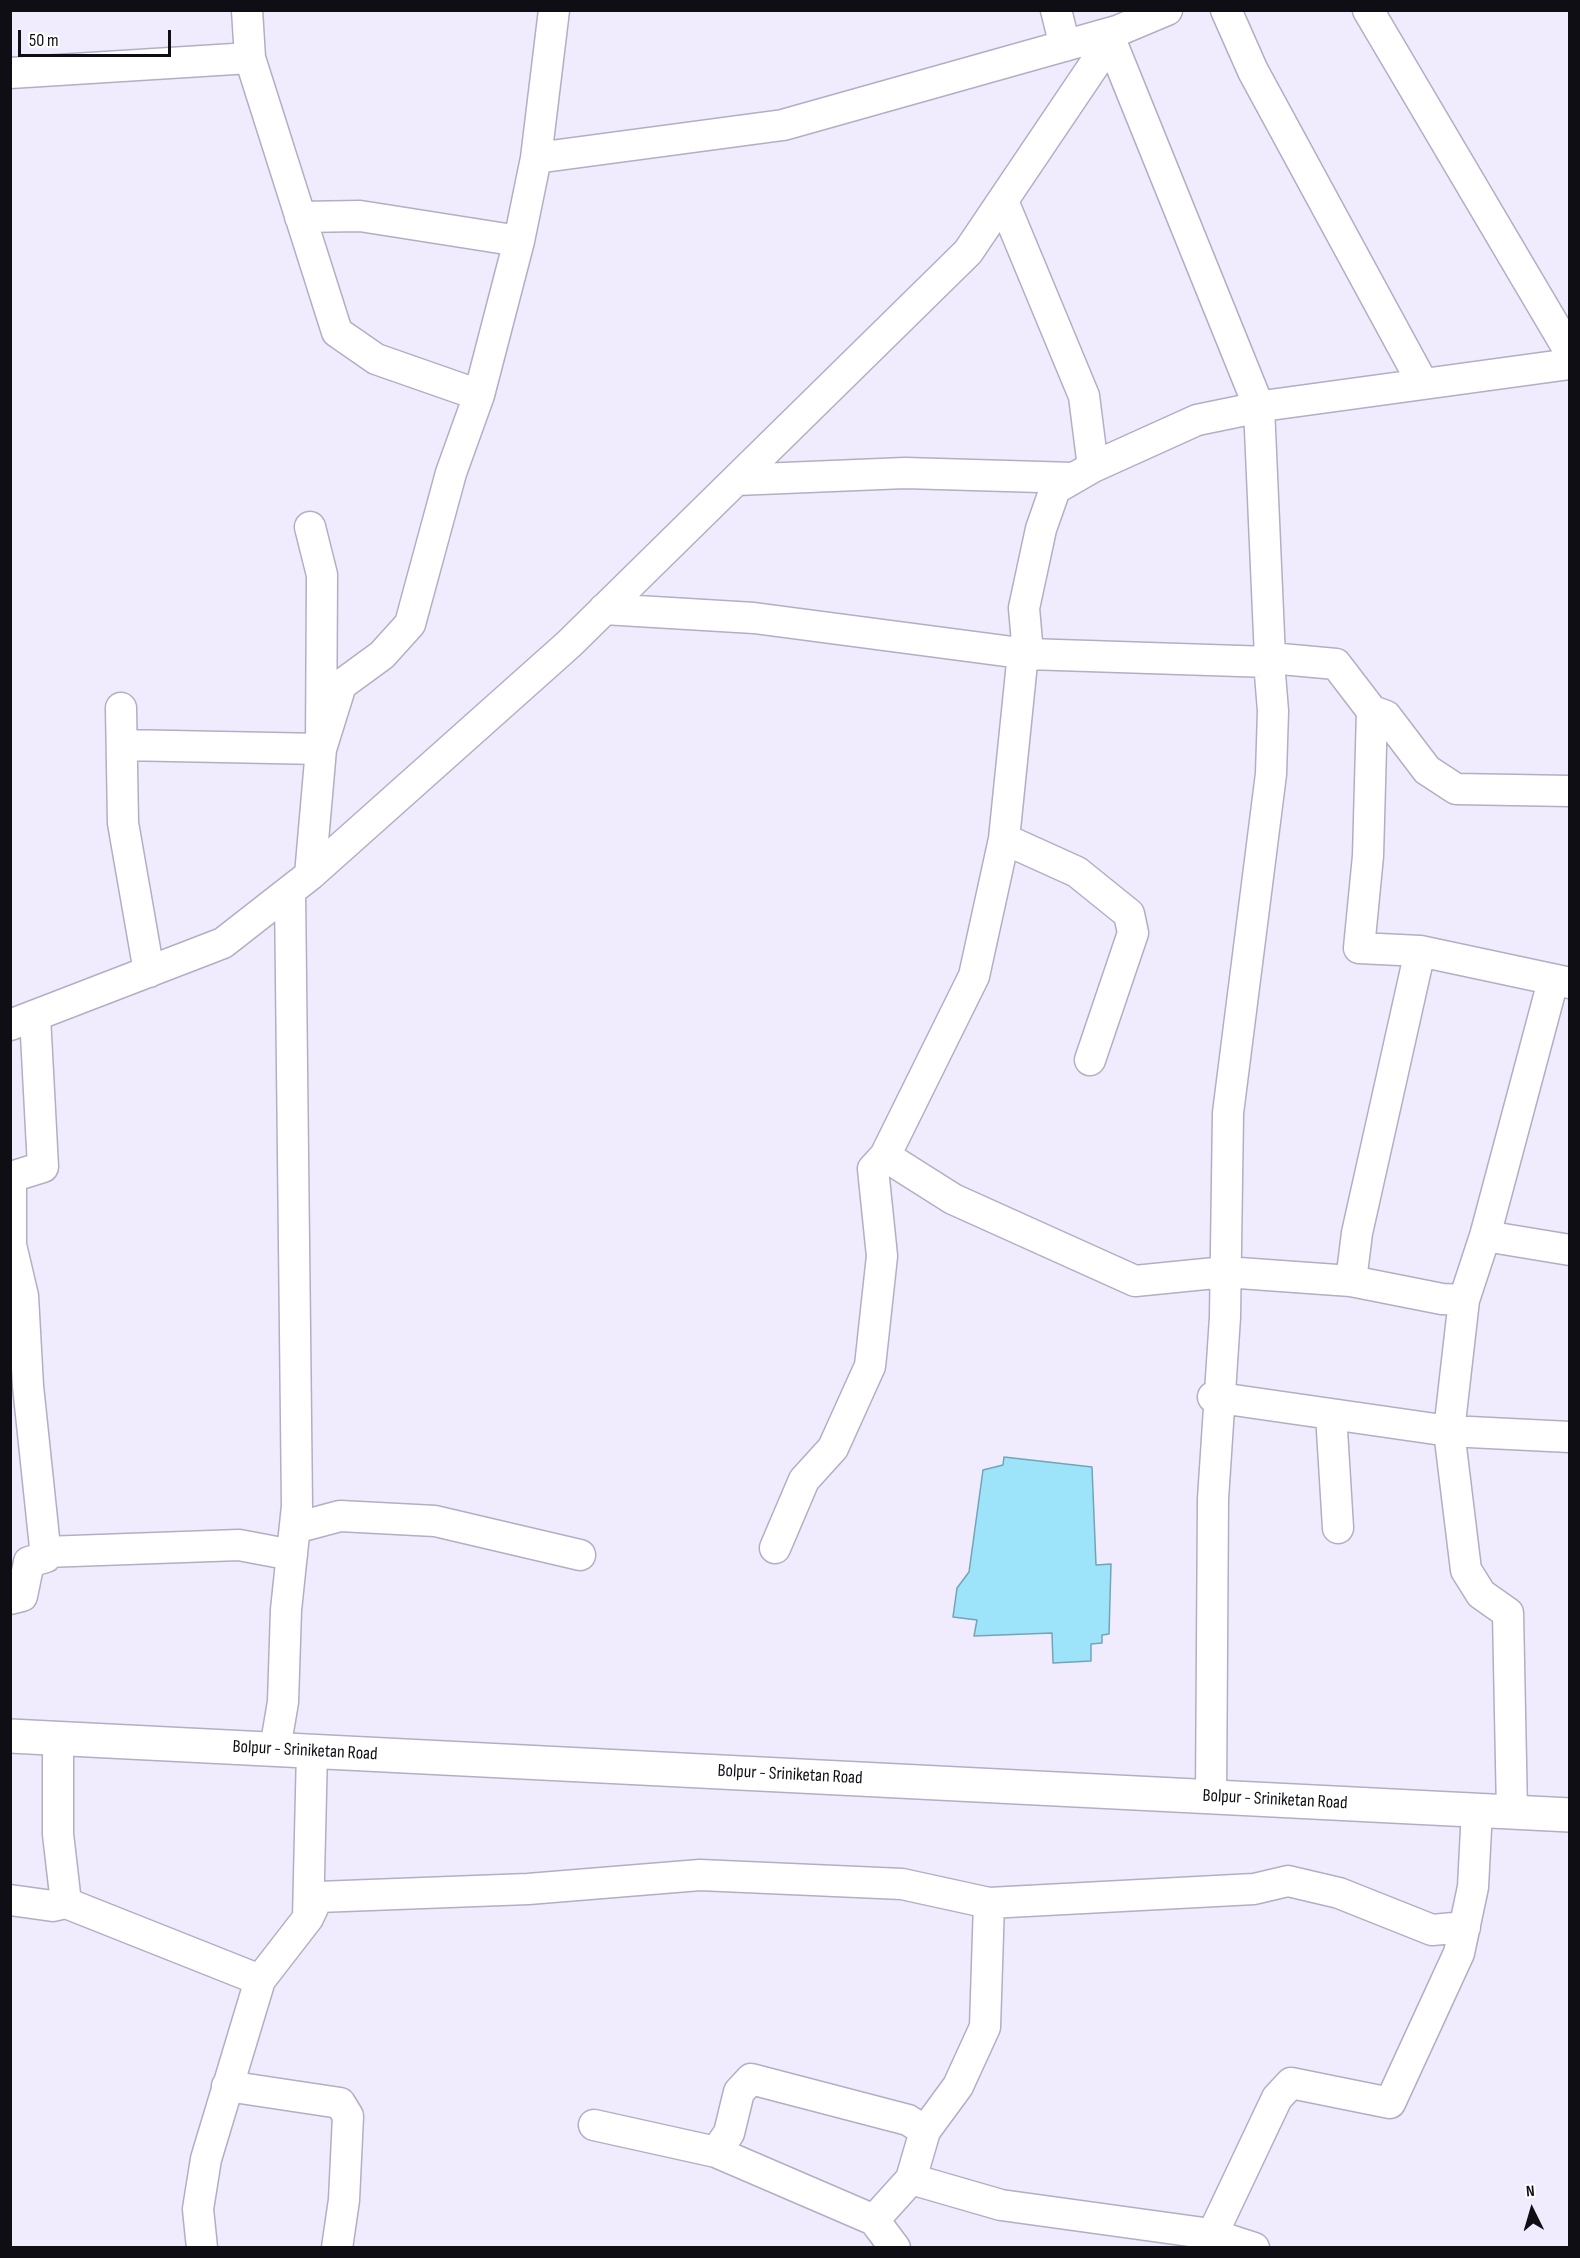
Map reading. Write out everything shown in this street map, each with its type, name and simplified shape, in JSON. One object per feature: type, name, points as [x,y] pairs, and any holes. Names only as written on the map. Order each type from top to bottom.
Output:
[{"type":"main road","name":"Bolpur - Sriniketan Road","points":[[10,1736],[1569,1815]]},
{"type":"street","points":[[247,10],[250,58],[337,332],[376,359],[479,395]]},
{"type":"street","points":[[321,749],[341,686],[382,655],[410,624],[451,473],[479,395],[519,241],[536,158],[554,10]]},
{"type":"street","points":[[1056,10],[1065,46]]},
{"type":"street","points":[[536,158],[783,124],[1065,46],[1114,36],[1167,10]]},
{"type":"street","points":[[1226,10],[1253,70],[1423,384]]},
{"type":"street","points":[[1368,10],[1569,352]]},
{"type":"street","points":[[10,1599],[22,1596],[28,1562],[46,1557],[28,1386],[23,1296],[11,1245],[10,1178],[43,1167],[23,1020],[223,943],[300,883],[604,609],[968,252],[1114,36]]},
{"type":"street","points":[[1114,36],[1259,407],[1270,658],[1336,664],[1372,711],[1386,716],[1427,770],[1456,789],[1569,790]]},
{"type":"street","points":[[10,72],[250,58]]},
{"type":"street","points":[[1003,201],[1084,396],[1084,472]]},
{"type":"street","points":[[300,217],[360,216],[519,241]]},
{"type":"street","points":[[775,1548],[804,1480],[833,1448],[870,1366],[882,1257],[873,1169],[885,1156],[974,976],[1004,838],[1025,653],[1024,608],[1041,529],[1055,489],[1084,472],[1197,420],[1259,407],[1569,364]]},
{"type":"street","points":[[736,480],[905,473],[1084,472]]},
{"type":"street","points":[[275,1749],[283,1702],[286,1610],[294,1542],[297,1483],[300,883],[321,749],[322,575],[310,528]]},
{"type":"street","points":[[604,609],[754,618],[1025,653],[1269,662],[1272,711],[1271,774],[1228,1113],[1229,1178],[1216,1397],[1213,1499],[1211,1797]]},
{"type":"street","points":[[121,708],[123,823],[149,972]]},
{"type":"street","points":[[1372,711],[1368,856],[1359,948],[1420,951],[1561,982],[1464,1300],[1449,1431],[1466,1570],[1481,1594],[1508,1613],[1512,1812]]},
{"type":"street","points":[[122,746],[321,749]]},
{"type":"street","points":[[1004,838],[1077,872],[1130,914],[1133,933],[1090,1060]]},
{"type":"street","points":[[1351,1281],[1357,1233],[1420,951]]},
{"type":"street","points":[[885,1156],[953,1199],[1135,1281],[1225,1272],[1351,1281],[1442,1299],[1464,1300]]},
{"type":"street","points":[[1485,1236],[1569,1250]]},
{"type":"street","points":[[1216,1397],[1449,1431],[1569,1437]]},
{"type":"street","points":[[1331,1414],[1338,1528]]},
{"type":"street","points":[[45,1552],[294,1542],[340,1516],[435,1521],[580,1555]]},
{"type":"street","points":[[58,1738],[58,1834],[66,1904]]},
{"type":"street","points":[[308,1918],[312,1751]]},
{"type":"street","points":[[1209,2241],[1277,2098],[1291,2083],[1390,2103],[1459,1953],[1473,1887],[1477,1810]]},
{"type":"street","points":[[202,2247],[198,2209],[206,2159],[260,1980],[308,1918],[318,1897],[528,1888],[700,1875],[902,1884],[989,1903],[1254,1889],[1288,1881],[1339,1893],[1432,1930],[1465,1927]]},
{"type":"street","points":[[10,1900],[53,1906],[66,1904],[260,1980]]},
{"type":"street","points":[[874,2220],[911,2178],[925,2131],[958,2086],[985,2027],[989,1903]]},
{"type":"street","points":[[716,2152],[729,2133],[739,2092],[751,2079],[908,2120],[925,2131]]},
{"type":"street","points":[[227,2086],[340,2103],[348,2116],[344,2200],[338,2247]]},
{"type":"street","points":[[594,2125],[716,2152],[874,2220],[895,2247]]},
{"type":"street","points":[[911,2178],[1001,2205],[1254,2247]]},
{"type":"water","points":[[1004,1457],[1092,1467],[1096,1565],[1111,1564],[1109,1634],[1102,1635],[1102,1643],[1091,1644],[1091,1661],[1053,1663],[1052,1633],[974,1636],[977,1620],[953,1617],[957,1588],[969,1572],[983,1470],[1003,1465]]}]
